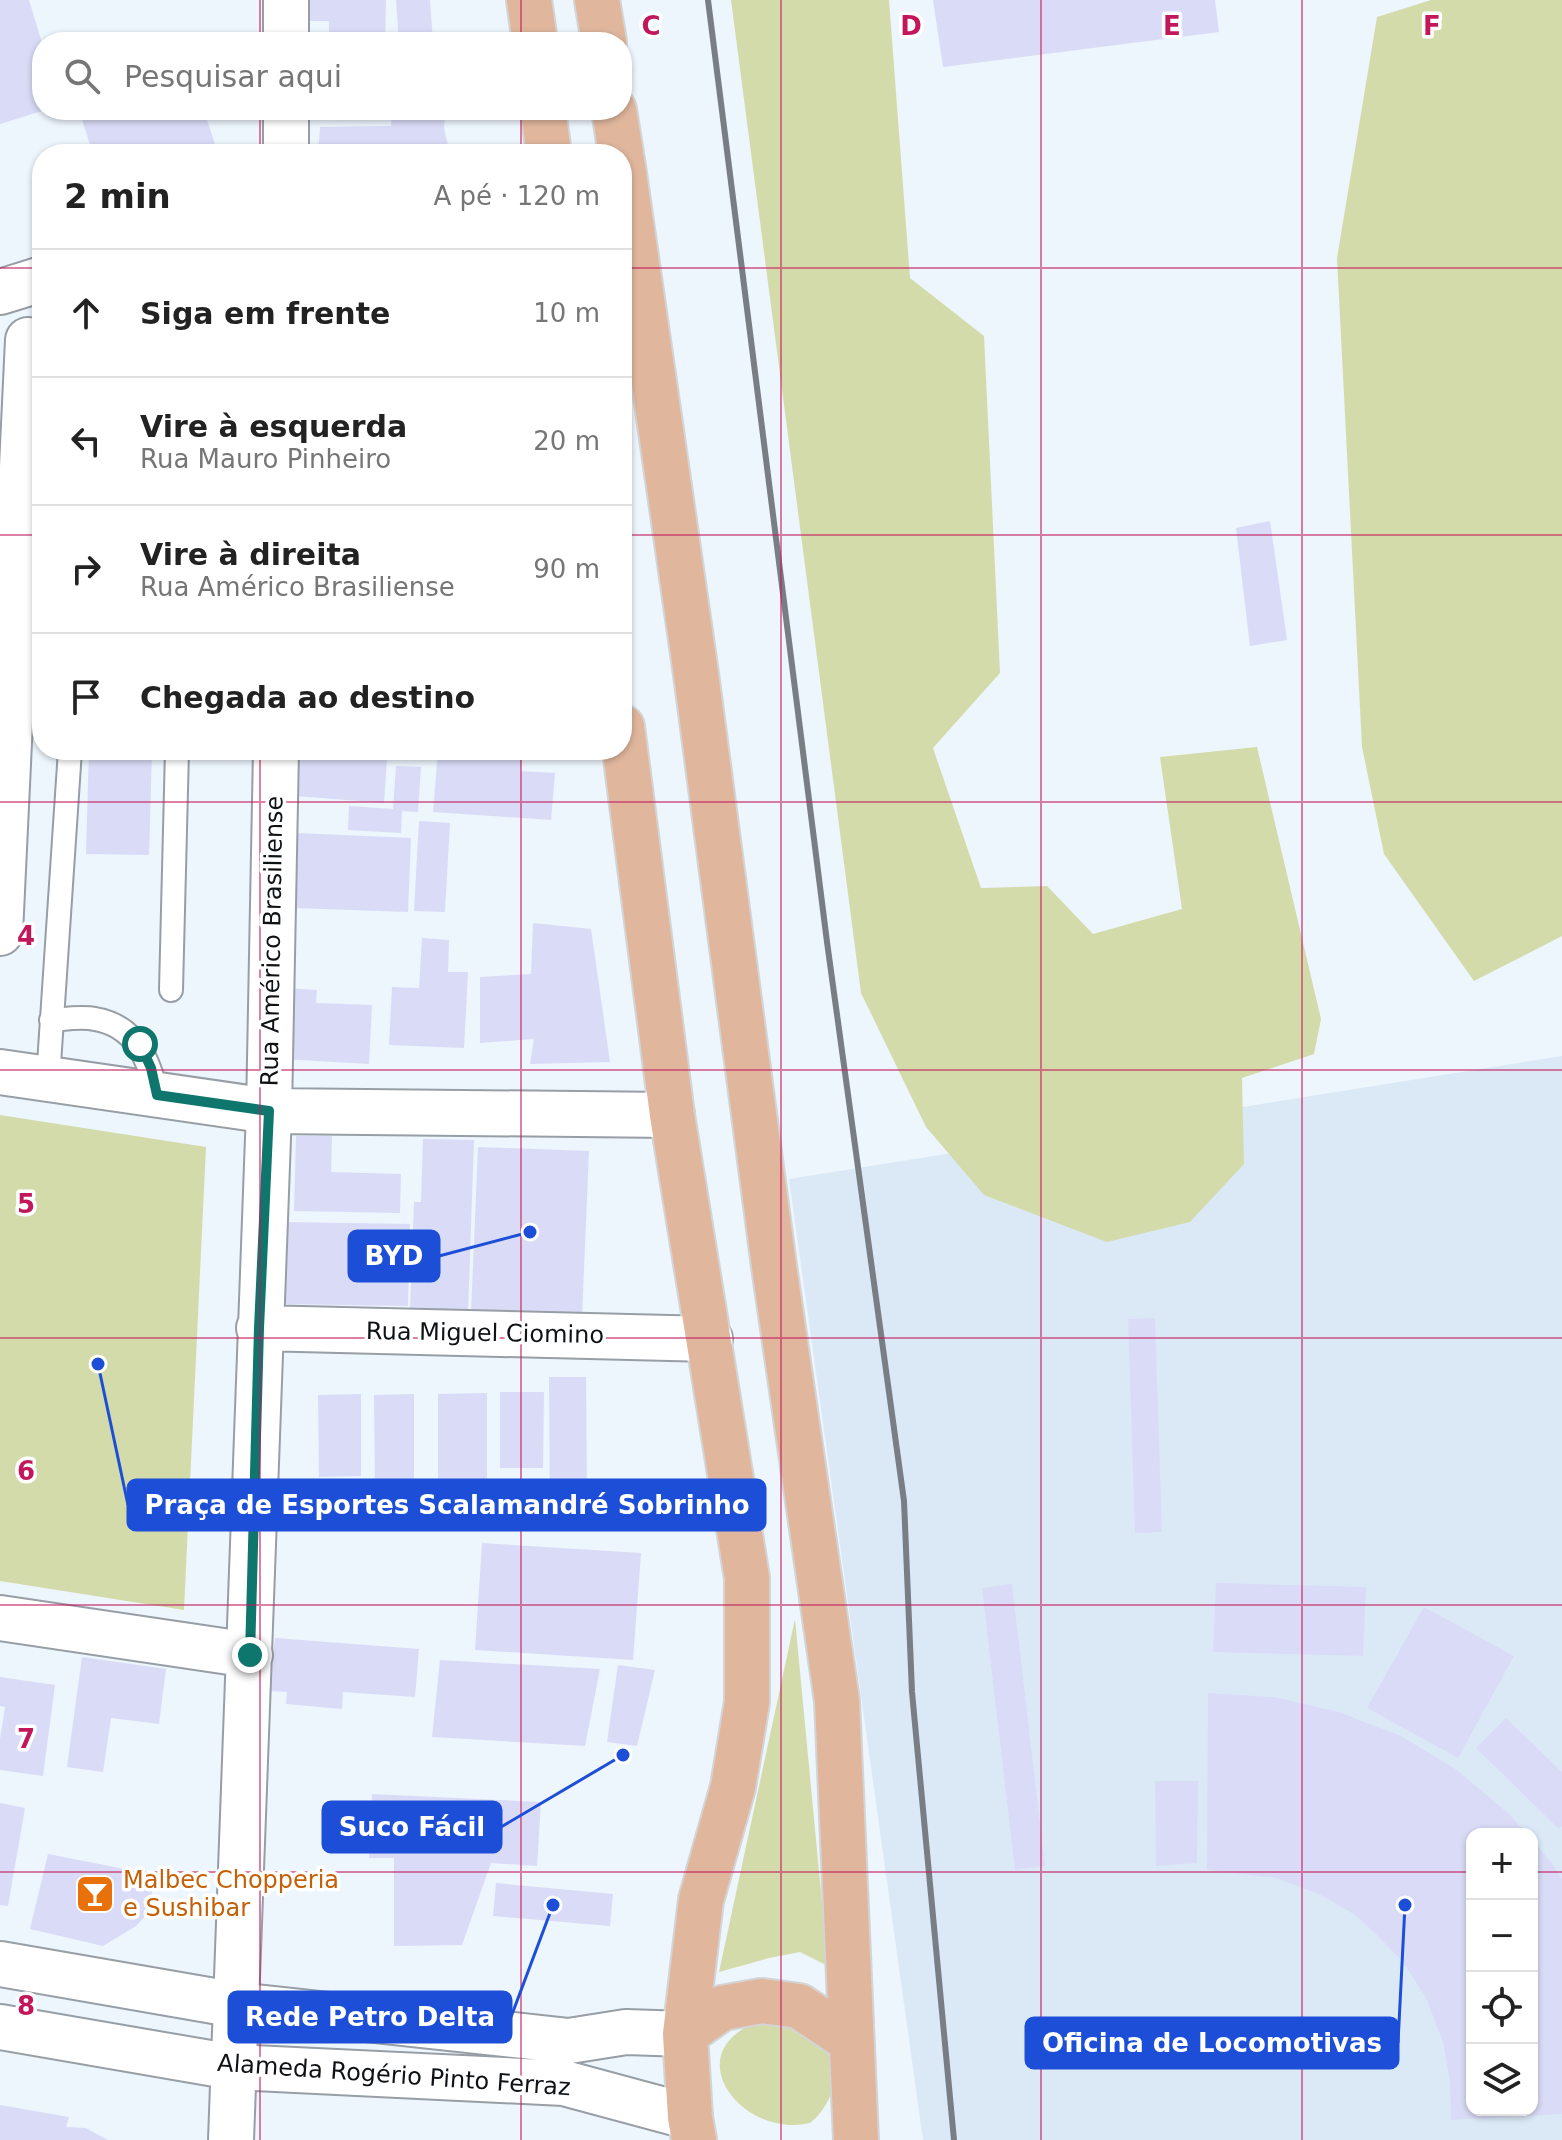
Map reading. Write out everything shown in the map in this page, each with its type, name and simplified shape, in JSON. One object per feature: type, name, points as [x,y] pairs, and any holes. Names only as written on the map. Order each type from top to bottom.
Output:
[{"type":"main road","points":[[529,0],[534,32]]},
{"type":"main road","points":[[597,0],[602,32]]},
{"type":"main road","points":[[544,120],[548,144]]},
{"type":"main road","points":[[616,120],[619,144]]},
{"type":"main road","points":[[632,230],[837,1701],[855,2125],[822,2140]]},
{"type":"main road","points":[[626,760],[672,1115],[747,1578],[747,1702],[733,1787],[701,1900],[685,2034],[702,2132]]},
{"type":"main road","points":[[685,2034],[722,2008],[762,2001],[799,2006],[850,2040]]},
{"type":"street","points":[[286,0],[286,32]]},
{"type":"street","points":[[286,120],[286,144]]},
{"type":"street","points":[[0,292],[32,282]]},
{"type":"street","points":[[0,933],[28,340]]},
{"type":"street","name":"Rua Américo Brasiliense","points":[[231,2140],[269,1111],[276,760]]},
{"type":"street","points":[[0,1072],[269,1111],[672,1115]]},
{"type":"street","name":"Rua Miguel Ciomino","points":[[259,1328],[710,1339]]},
{"type":"street","points":[[0,1618],[250,1655]]},
{"type":"street","name":"Alameda Rogério Pinto Ferraz","points":[[0,1964],[237,2005],[569,2041],[626,2032],[685,2034]]},
{"type":"street","name":"Alameda Rogério Pinto Ferraz","points":[[0,2027],[233,2067],[564,2083],[702,2132]]},
{"type":"lane","points":[[48,1079],[69,760]]},
{"type":"lane","points":[[171,990],[177,760]]},
{"type":"lane","points":[[51,1020],[94,1018],[115,1025],[140,1044],[151,1068],[157,1095]]},
{"type":"shaded area","points":[[1562,1056],[1562,2140],[923,2140],[789,1179]]},
{"type":"green space","points":[[731,0],[889,0],[910,278],[984,336],[1000,673],[933,748],[981,888],[1047,886],[1093,934],[1182,909],[1160,757],[1257,747],[1321,1019],[1314,1054],[1242,1078],[1244,1164],[1190,1222],[1107,1242],[984,1195],[926,1127],[861,993]]},
{"type":"green space","points":[[1431,0],[1562,0],[1562,936],[1474,981],[1384,854],[1362,747],[1337,258],[1377,17]]},
{"type":"green space","points":[[0,1115],[206,1147],[184,1610],[0,1581]]},
{"type":"green space","points":[[795,1619],[828,1966],[800,1952],[719,1972]]},
{"type":"green space","points":[[774,2017],[818,2038],[831,2051],[835,2061],[836,2072],[830,2096],[810,2123],[783,2124],[759,2117],[739,2104],[725,2086],[720,2066],[725,2046],[742,2029]]},
{"type":"building","points":[[0,0],[29,0],[39,32],[32,32],[32,114],[0,124]]},
{"type":"building","points":[[309,0],[386,0],[385,32],[329,32],[329,21],[308,21]]},
{"type":"building","points":[[396,0],[430,0],[432,32],[398,32]]},
{"type":"building","points":[[933,0],[1215,0],[1219,32],[943,67]]},
{"type":"building","points":[[82,120],[207,120],[215,144],[90,144]]},
{"type":"building","points":[[391,120],[444,120],[448,144],[319,144],[320,127],[391,126]]},
{"type":"building","points":[[1270,521],[1287,640],[1250,646],[1236,528]]},
{"type":"building","points":[[89,760],[152,760],[149,855],[86,854]]},
{"type":"building","points":[[299,760],[387,760],[384,803],[296,796]]},
{"type":"building","points":[[437,760],[522,760],[521,771],[555,773],[551,820],[433,812]]},
{"type":"building","points":[[396,766],[421,767],[418,812],[402,811],[401,833],[348,830],[349,806],[393,809]]},
{"type":"building","points":[[419,821],[450,823],[445,912],[414,911]]},
{"type":"building","points":[[297,833],[411,838],[408,912],[294,908]]},
{"type":"building","points":[[533,923],[591,929],[610,1062],[530,1064],[534,1039],[480,1043],[480,977],[531,974]]},
{"type":"building","points":[[422,938],[449,940],[448,972],[468,972],[464,1048],[389,1045],[392,987],[419,988]]},
{"type":"building","points":[[287,988],[317,990],[316,1003],[372,1005],[369,1064],[282,1059]]},
{"type":"building","points":[[296,1136],[332,1136],[331,1172],[401,1174],[400,1213],[294,1211]]},
{"type":"building","points":[[423,1139],[474,1140],[468,1313],[410,1311],[414,1202],[421,1202]]},
{"type":"building","points":[[478,1147],[589,1151],[582,1317],[471,1313]]},
{"type":"building","points":[[283,1222],[410,1224],[408,1306],[280,1304]]},
{"type":"building","points":[[1155,1318],[1162,1532],[1135,1533],[1128,1319]]},
{"type":"building","points":[[549,1377],[586,1377],[587,1487],[620,1487],[620,1522],[550,1523]]},
{"type":"building","points":[[500,1392],[544,1392],[543,1468],[500,1468]]},
{"type":"building","points":[[487,1393],[487,1486],[438,1486],[438,1394]]},
{"type":"building","points":[[361,1394],[361,1476],[319,1477],[318,1395]]},
{"type":"building","points":[[414,1394],[414,1481],[375,1482],[374,1395]]},
{"type":"building","points":[[482,1543],[641,1553],[633,1660],[475,1650]]},
{"type":"building","points":[[1216,1583],[1366,1587],[1363,1656],[1213,1652]]},
{"type":"building","points":[[1012,1584],[1045,1866],[1015,1870],[982,1588]]},
{"type":"building","points":[[1424,1607],[1514,1656],[1458,1758],[1367,1708]]},
{"type":"building","points":[[275,1638],[419,1649],[415,1697],[343,1692],[342,1709],[286,1704],[287,1692],[270,1691]]},
{"type":"building","points":[[82,1657],[166,1669],[159,1724],[111,1718],[103,1772],[67,1767]]},
{"type":"building","points":[[440,1660],[600,1669],[585,1746],[432,1737]]},
{"type":"building","points":[[618,1665],[655,1670],[637,1746],[607,1742]]},
{"type":"building","points":[[0,1677],[55,1685],[43,1776],[0,1770],[0,1739],[5,1707],[0,1706]]},
{"type":"building","points":[[1208,1693],[1274,1697],[1339,1712],[1401,1736],[1457,1770],[1522,1828],[1466,1828],[1466,2116],[1525,2116],[1451,2120],[1450,2081],[1443,2042],[1426,1998],[1403,1962],[1355,1915],[1321,1895],[1276,1878],[1207,1870]]},
{"type":"building","points":[[1506,1718],[1562,1772],[1562,1826],[1559,1829],[1476,1748]]},
{"type":"building","points":[[1155,1781],[1198,1781],[1197,1863],[1156,1866]]},
{"type":"building","points":[[372,1794],[541,1802],[537,1866],[491,1863],[462,1945],[394,1946],[394,1858],[369,1858]]},
{"type":"building","points":[[0,1803],[25,1808],[8,1906],[0,1905]]},
{"type":"building","points":[[1538,1847],[1562,1879],[1562,2114],[1538,2115]]},
{"type":"building","name":"Malbec Chopperia e Sushibar","points":[[48,1854],[155,1875],[148,1913],[136,1926],[103,1946],[30,1929]]},
{"type":"building","points":[[496,1883],[613,1894],[610,1926],[493,1916]]},
{"type":"building","points":[[0,2105],[69,2117],[66,2127],[86,2128],[108,2140],[0,2140]]},
{"type":"railway","points":[[708,0],[827,942],[904,1501],[912,1692],[954,2140]]},
{"type":"place","name":"BYD","points":[[530,1232]]},
{"type":"place","name":"Praça de Esportes Scalamandré Sobrinho","points":[[98,1364]]},
{"type":"place","name":"Suco Fácil","points":[[623,1755]]},
{"type":"place","name":"Malbec Chopperia e Sushibar","points":[[95,1894]]},
{"type":"place","name":"Rede Petro Delta","points":[[553,1905]]},
{"type":"place","name":"Oficina de Locomotivas","points":[[1405,1905]]},
{"type":"route","points":[[140,1044],[151,1068],[157,1095],[269,1111],[259,1328],[250,1655]]}]
